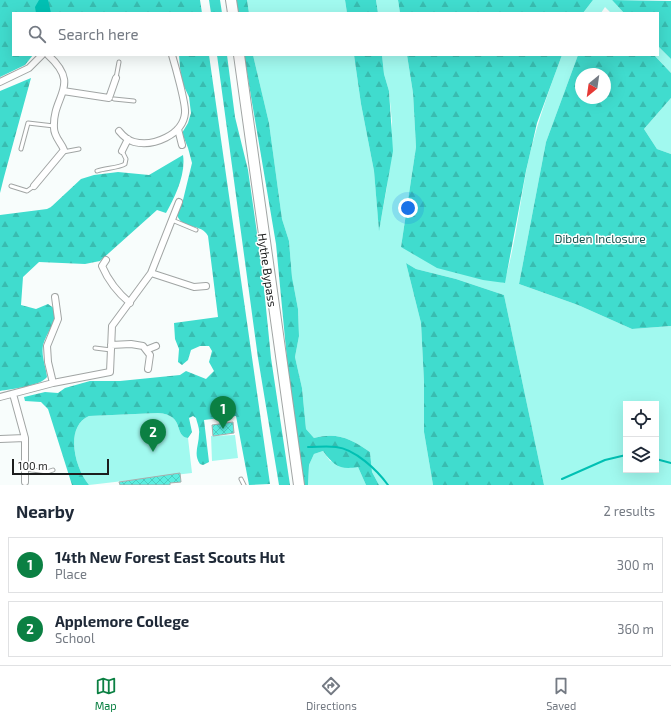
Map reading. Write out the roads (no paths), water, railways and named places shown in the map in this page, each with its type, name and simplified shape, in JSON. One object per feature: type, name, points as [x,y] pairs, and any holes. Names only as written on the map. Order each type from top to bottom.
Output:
[{"type":"main road","points":[[231,0],[233,12]]},
{"type":"main road","name":"Hythe Bypass","points":[[239,56],[299,485]]},
{"type":"street","points":[[0,82],[29,68],[41,56]]},
{"type":"street","points":[[34,186],[63,152],[62,146],[55,135],[54,126],[63,91],[62,71],[49,56]]},
{"type":"street","points":[[119,131],[128,139],[135,142],[148,142],[165,138],[178,129],[185,112],[172,56]]},
{"type":"street","points":[[63,91],[112,98],[116,78]]},
{"type":"street","points":[[178,129],[182,145]]},
{"type":"street","points":[[122,151],[128,139]]},
{"type":"street","points":[[0,397],[53,383],[110,372],[112,326],[151,273],[179,202]]},
{"type":"street","points":[[106,260],[102,266],[105,273],[114,286],[130,303]]},
{"type":"street","points":[[151,273],[194,287],[206,286]]},
{"type":"street","points":[[53,383],[48,362],[48,346],[58,319],[55,297]]},
{"type":"street","points":[[111,348],[131,344],[143,346],[150,355],[148,369]]},
{"type":"street","points":[[146,350],[156,346]]},
{"type":"street","points":[[13,394],[25,438],[25,482]]},
{"type":"street","points":[[0,439],[25,438]]},
{"type":"lane","points":[[116,78],[118,62]]},
{"type":"lane","points":[[112,98],[134,101]]},
{"type":"lane","points":[[21,148],[28,123],[54,126]]},
{"type":"lane","points":[[63,152],[78,149]]},
{"type":"lane","points":[[97,171],[109,167],[120,167],[125,164],[126,159],[122,151]]},
{"type":"lane","points":[[11,186],[27,191],[34,186]]},
{"type":"lane","points":[[172,220],[196,230]]},
{"type":"lane","points":[[95,348],[111,348]]},
{"type":"lane","points":[[25,469],[47,472],[53,470]]},
{"type":"lane","points":[[241,478],[244,485]]},
{"type":"waterway","points":[[308,447],[336,447],[351,452],[372,467],[388,485]]},
{"type":"waterway","points":[[562,479],[605,460],[623,456]]},
{"type":"waterway","points":[[659,460],[671,463]]},
{"type":"place","name":"14th New Forest East Scouts Hut","points":[[223,429]]},
{"type":"place","name":"Applemore College","points":[[153,452]]},
{"type":"park label","name":"Dibden Inclosure","points":[[600,238]]}]
